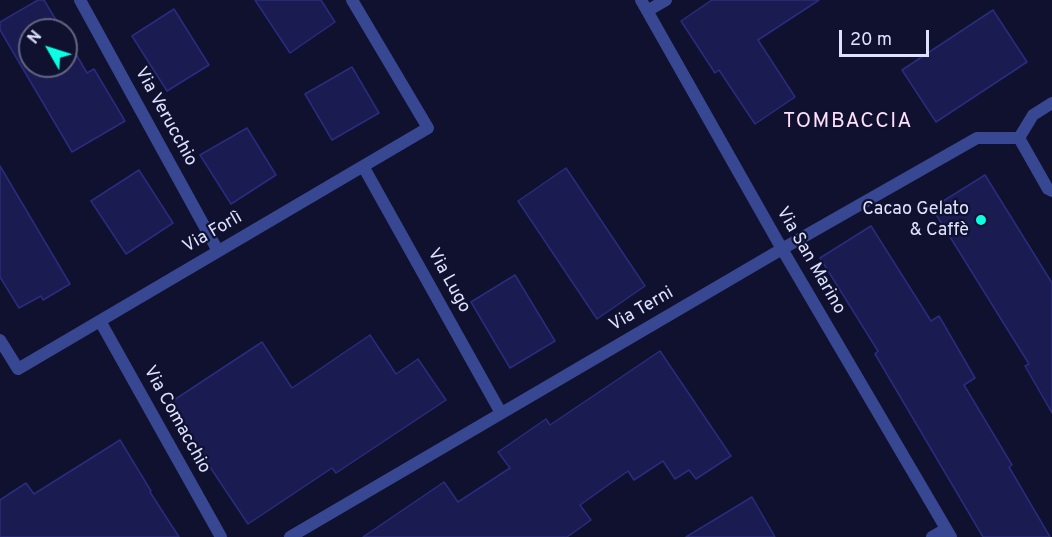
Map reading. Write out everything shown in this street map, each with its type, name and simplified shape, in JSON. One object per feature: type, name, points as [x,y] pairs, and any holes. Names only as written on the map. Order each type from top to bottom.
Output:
[{"type":"street","name":"Via Verucchio","points":[[80,0],[218,251]]},
{"type":"street","name":"Via Forlì","points":[[0,340],[18,369],[428,128],[352,0]]},
{"type":"street","points":[[644,6],[666,0]]},
{"type":"street","name":"Via San Marino","points":[[644,6],[782,249],[949,533]]},
{"type":"street","points":[[1052,103],[1033,115],[1018,138],[1048,189],[1052,191]]},
{"type":"street","name":"Via Terni","points":[[290,537],[782,249],[977,138],[1018,138]]},
{"type":"street","name":"Via Lugo","points":[[363,166],[501,413]]},
{"type":"street","name":"Via Comacchio","points":[[100,321],[221,537]]},
{"type":"street","points":[[932,537],[949,533]]},
{"type":"building","points":[[38,0],[44,0],[55,18],[18,18],[18,60],[0,30],[0,22]]},
{"type":"building","points":[[255,0],[321,0],[335,22],[290,53]]},
{"type":"building","points":[[712,0],[819,0],[758,40],[795,97],[755,124],[719,70],[715,73],[681,21]]},
{"type":"building","points":[[174,9],[209,65],[167,91],[132,36]]},
{"type":"building","points":[[993,10],[1027,62],[936,122],[902,70]]},
{"type":"building","points":[[78,58],[87,73],[94,69],[125,121],[72,152],[28,78],[78,78]]},
{"type":"building","points":[[352,67],[379,113],[332,140],[305,94]]},
{"type":"building","points":[[247,128],[276,175],[231,204],[200,155]]},
{"type":"building","points":[[0,166],[70,284],[43,300],[41,296],[19,308],[0,277]]},
{"type":"building","points":[[566,168],[645,286],[597,319],[518,201]]},
{"type":"building","points":[[139,170],[173,223],[126,254],[91,201]]},
{"type":"building","points":[[985,175],[1052,283],[1052,413],[1025,366],[1029,364],[932,208]]},
{"type":"building","points":[[871,226],[931,321],[939,316],[975,378],[964,385],[1012,465],[1009,467],[1050,537],[983,537],[875,354],[878,351],[820,258]]},
{"type":"building","points":[[515,275],[555,341],[510,368],[471,302]]},
{"type":"building","points":[[370,335],[396,374],[418,359],[446,400],[336,473],[332,468],[248,524],[168,404],[262,342],[292,388]]},
{"type":"building","points":[[660,351],[731,456],[696,479],[689,470],[675,479],[663,461],[634,480],[628,471],[580,505],[591,520],[567,537],[363,537],[444,482],[458,502],[510,468],[498,452],[546,419],[550,425]]},
{"type":"building","points":[[120,440],[179,537],[0,537],[0,500],[26,483],[34,494]]},
{"type":"building","points":[[752,497],[775,537],[686,537]]},
{"type":"place","name":"Cacao Gelato & Caffè","points":[[981,220]]},
{"type":"district","name":"TOMBACCIA","points":[[848,123]]}]
